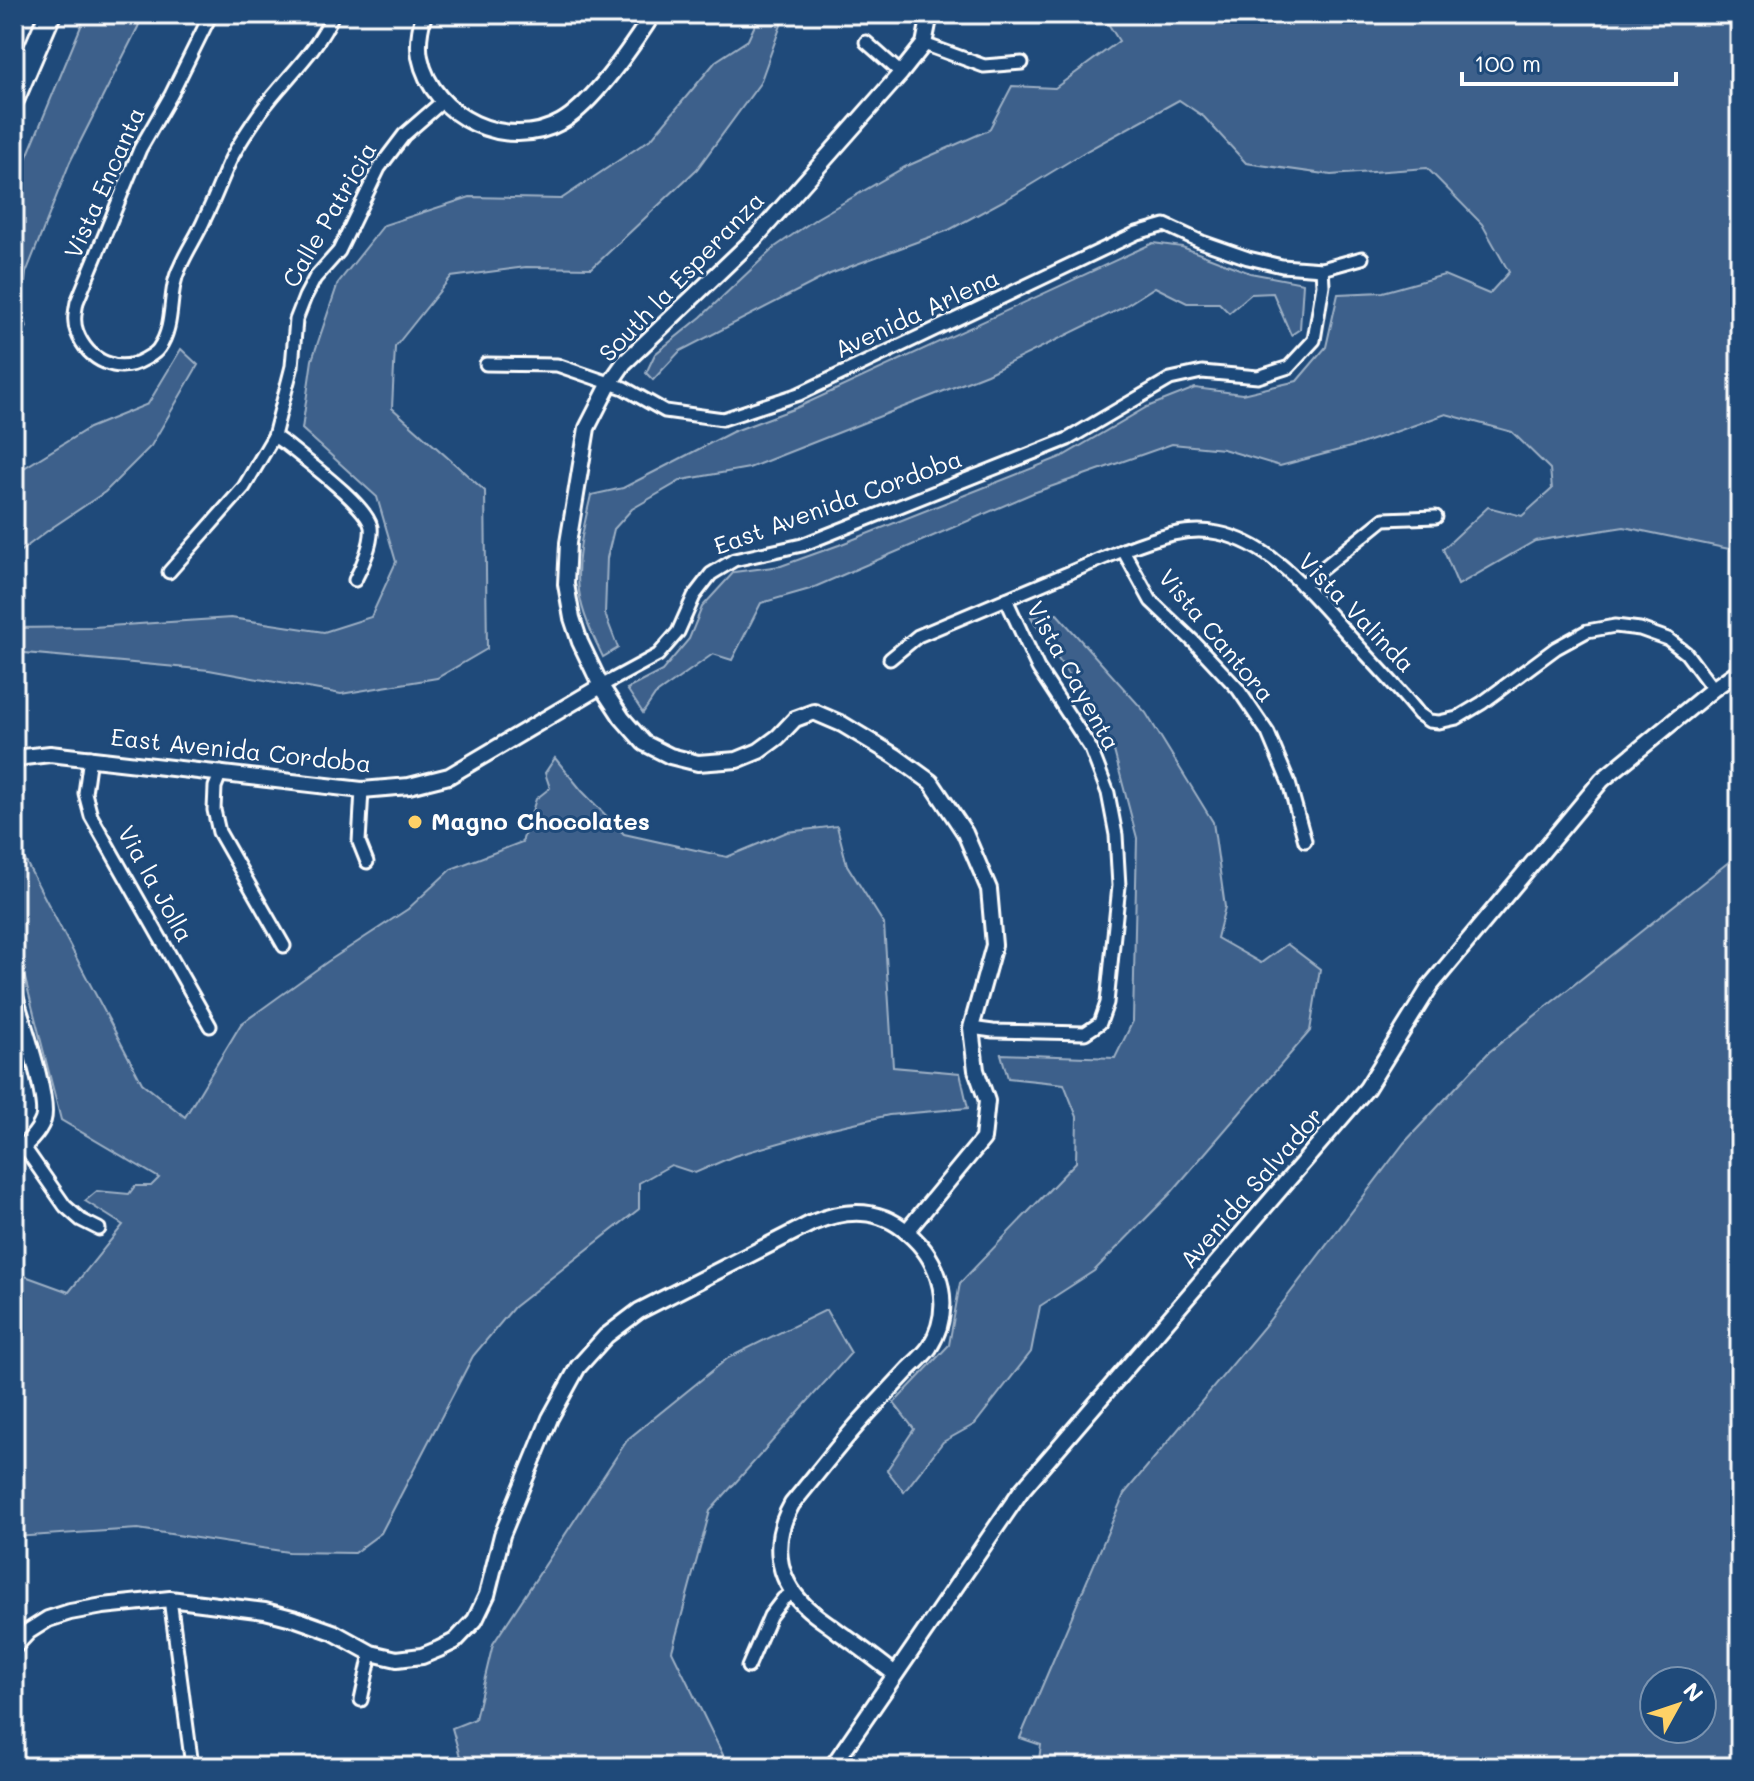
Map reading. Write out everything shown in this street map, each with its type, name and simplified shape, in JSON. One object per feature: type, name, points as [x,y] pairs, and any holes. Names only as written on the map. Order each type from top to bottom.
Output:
[{"type":"highway","points":[[14,98],[50,16]]},
{"type":"street","name":"Vista Encanta","points":[[211,14],[140,149],[77,302],[74,319],[77,333],[95,358],[109,365],[120,368],[136,365],[158,350],[171,316],[172,287],[178,269],[204,221],[231,159],[262,110],[323,35],[333,14]]},
{"type":"street","points":[[424,14],[419,56],[426,76],[443,101],[470,122],[496,131],[520,134],[546,129],[580,108],[653,14]]},
{"type":"street","name":"South la Esperanza","points":[[930,14],[924,44],[901,73],[757,236],[624,363],[610,383],[587,428],[568,543],[566,584],[580,642],[601,686],[622,718],[644,743],[670,756],[698,763],[737,760],[759,751],[795,719],[814,712],[842,724],[931,782],[965,833],[989,889],[994,945],[971,1028]]},
{"type":"street","points":[[866,42],[901,73]]},
{"type":"street","points":[[924,44],[984,66],[1022,63]]},
{"type":"street","name":"Calle Patricia","points":[[169,572],[244,487],[274,436],[292,366],[296,320],[305,297],[315,278],[339,251],[379,168],[404,135],[443,101]]},
{"type":"street","name":"Avenida Arlena","points":[[486,364],[557,365],[624,388],[665,411],[723,419],[799,394],[1137,233],[1165,225],[1202,242],[1282,266],[1322,269],[1362,258]]},
{"type":"street","name":"East Avenida Cordoba","points":[[14,762],[24,757],[50,754],[90,757],[362,790],[409,786],[449,776],[658,655],[678,632],[694,596],[711,574],[734,560],[802,545],[1068,439],[1170,379],[1202,372],[1258,377],[1289,367],[1314,340],[1323,285],[1322,269]]},
{"type":"street","points":[[274,436],[358,505],[371,526],[366,559],[355,580]]},
{"type":"street","points":[[1302,585],[1384,519],[1436,517]]},
{"type":"street","name":"Vista Valinda","points":[[890,659],[918,636],[1154,538],[1191,531],[1218,533],[1245,542],[1294,576],[1419,714],[1429,721],[1457,718],[1556,648],[1587,631],[1615,626],[1640,629],[1668,639],[1686,653],[1713,689]]},
{"type":"street","name":"Vista Cantora","points":[[1123,550],[1151,601],[1238,689],[1268,733],[1289,783],[1305,841]]},
{"type":"street","name":"Vista Cayenta","points":[[971,1028],[1085,1033],[1100,1023],[1107,1003],[1119,886],[1116,835],[1108,793],[1091,749],[1038,668],[1006,599]]},
{"type":"street","name":"Avenida Salvador","points":[[832,1767],[1021,1491],[1367,1088],[1431,985],[1602,780],[1740,670]]},
{"type":"street","name":"Via la Jolla","points":[[90,757],[85,793],[91,816],[210,1026]]},
{"type":"street","points":[[221,772],[215,787],[214,810],[219,832],[284,946]]},
{"type":"street","points":[[362,790],[359,842],[367,862]]},
{"type":"street","points":[[14,993],[44,1094],[44,1119],[19,1150],[65,1206],[81,1220],[99,1229]]},
{"type":"street","points":[[907,1231],[983,1139],[987,1101],[976,1070],[971,1028]]},
{"type":"street","points":[[14,1647],[29,1631],[48,1619],[70,1612],[170,1599],[265,1611],[296,1619],[333,1632],[371,1653],[397,1659],[422,1656],[455,1641],[475,1620],[487,1595],[502,1535],[550,1418],[578,1367],[606,1336],[639,1311],[773,1242],[830,1215],[865,1212],[898,1224],[928,1255],[940,1283],[942,1313],[928,1349],[864,1417],[788,1511],[779,1542],[780,1561],[785,1577],[805,1607],[895,1674]]},
{"type":"street","points":[[748,1667],[770,1616],[783,1599],[794,1592]]},
{"type":"street","points":[[170,1599],[192,1766]]},
{"type":"street","points":[[361,1700],[371,1653]]},
{"type":"shaded area","points":[[86,14],[143,14],[70,162],[26,273],[22,307],[27,327],[14,347],[14,188]]},
{"type":"shaded area","points":[[760,14],[785,14],[760,83],[697,169],[592,268],[526,267],[451,277],[395,347],[392,408],[485,491],[487,649],[437,678],[341,694],[209,670],[14,652],[14,628],[93,627],[231,618],[324,632],[371,617],[396,562],[377,497],[302,429],[312,360],[338,283],[384,225],[470,197],[561,199],[652,138],[716,61],[748,40]]},
{"type":"shaded area","points":[[1102,14],[1740,14],[1740,556],[1729,549],[1624,527],[1535,541],[1458,585],[1443,549],[1488,507],[1522,516],[1552,489],[1550,469],[1512,432],[1446,414],[1358,445],[1280,466],[1223,449],[1172,444],[1033,493],[810,589],[761,603],[732,660],[713,654],[655,695],[643,713],[627,689],[662,671],[689,639],[702,607],[734,572],[781,566],[1063,456],[1147,407],[1195,388],[1242,394],[1297,381],[1326,347],[1338,294],[1383,292],[1444,275],[1489,294],[1509,272],[1482,224],[1427,168],[1331,175],[1246,163],[1204,117],[1179,100],[949,230],[830,274],[680,351],[653,380],[646,373],[655,354],[701,317],[775,247],[817,218],[905,167],[989,130],[1012,86],[1055,88],[1119,41]]},
{"type":"shaded area","points":[[1153,243],[1182,247],[1250,273],[1303,283],[1300,329],[1291,335],[1273,293],[1251,294],[1229,313],[1219,303],[1187,303],[1155,287],[1122,308],[987,374],[749,468],[682,480],[632,509],[614,529],[607,558],[605,614],[618,648],[603,657],[585,616],[578,579],[581,543],[591,495],[623,488],[732,432],[796,408]]},
{"type":"shaded area","points":[[181,349],[198,365],[151,446],[105,492],[14,556],[14,481],[24,468],[89,428],[148,404]]},
{"type":"shaded area","points":[[1057,614],[1146,713],[1213,822],[1225,907],[1217,938],[1261,963],[1287,944],[1320,969],[1310,1031],[1170,1194],[1094,1271],[1040,1306],[1031,1352],[975,1424],[943,1442],[904,1492],[887,1470],[914,1429],[894,1403],[949,1345],[960,1283],[1076,1162],[1077,1117],[1064,1084],[1008,1078],[1001,1054],[1115,1058],[1133,1021],[1137,838],[1114,751],[1031,617]]},
{"type":"shaded area","points":[[555,758],[624,834],[727,857],[787,832],[837,826],[847,865],[884,924],[893,1067],[960,1073],[968,1108],[889,1115],[734,1156],[695,1173],[671,1165],[639,1183],[639,1209],[514,1307],[473,1356],[381,1533],[354,1553],[288,1552],[138,1529],[14,1537],[14,1272],[69,1292],[123,1225],[85,1201],[97,1191],[129,1194],[135,1186],[151,1186],[159,1178],[61,1120],[14,935],[14,839],[142,1083],[185,1117],[241,1024],[408,909],[451,869],[522,842],[536,799],[550,788],[545,773]]},
{"type":"shaded area","points":[[1740,853],[1740,1767],[1038,1767],[1041,1745],[1020,1738],[1124,1494],[1268,1322],[1404,1143],[1489,1052]]},
{"type":"shaded area","points":[[826,1310],[851,1353],[710,1511],[672,1651],[724,1757],[718,1767],[463,1767],[452,1728],[475,1719],[493,1644],[628,1439],[728,1358]]},
{"type":"place","name":"Magno Chocolates","points":[[415,822]]}]
